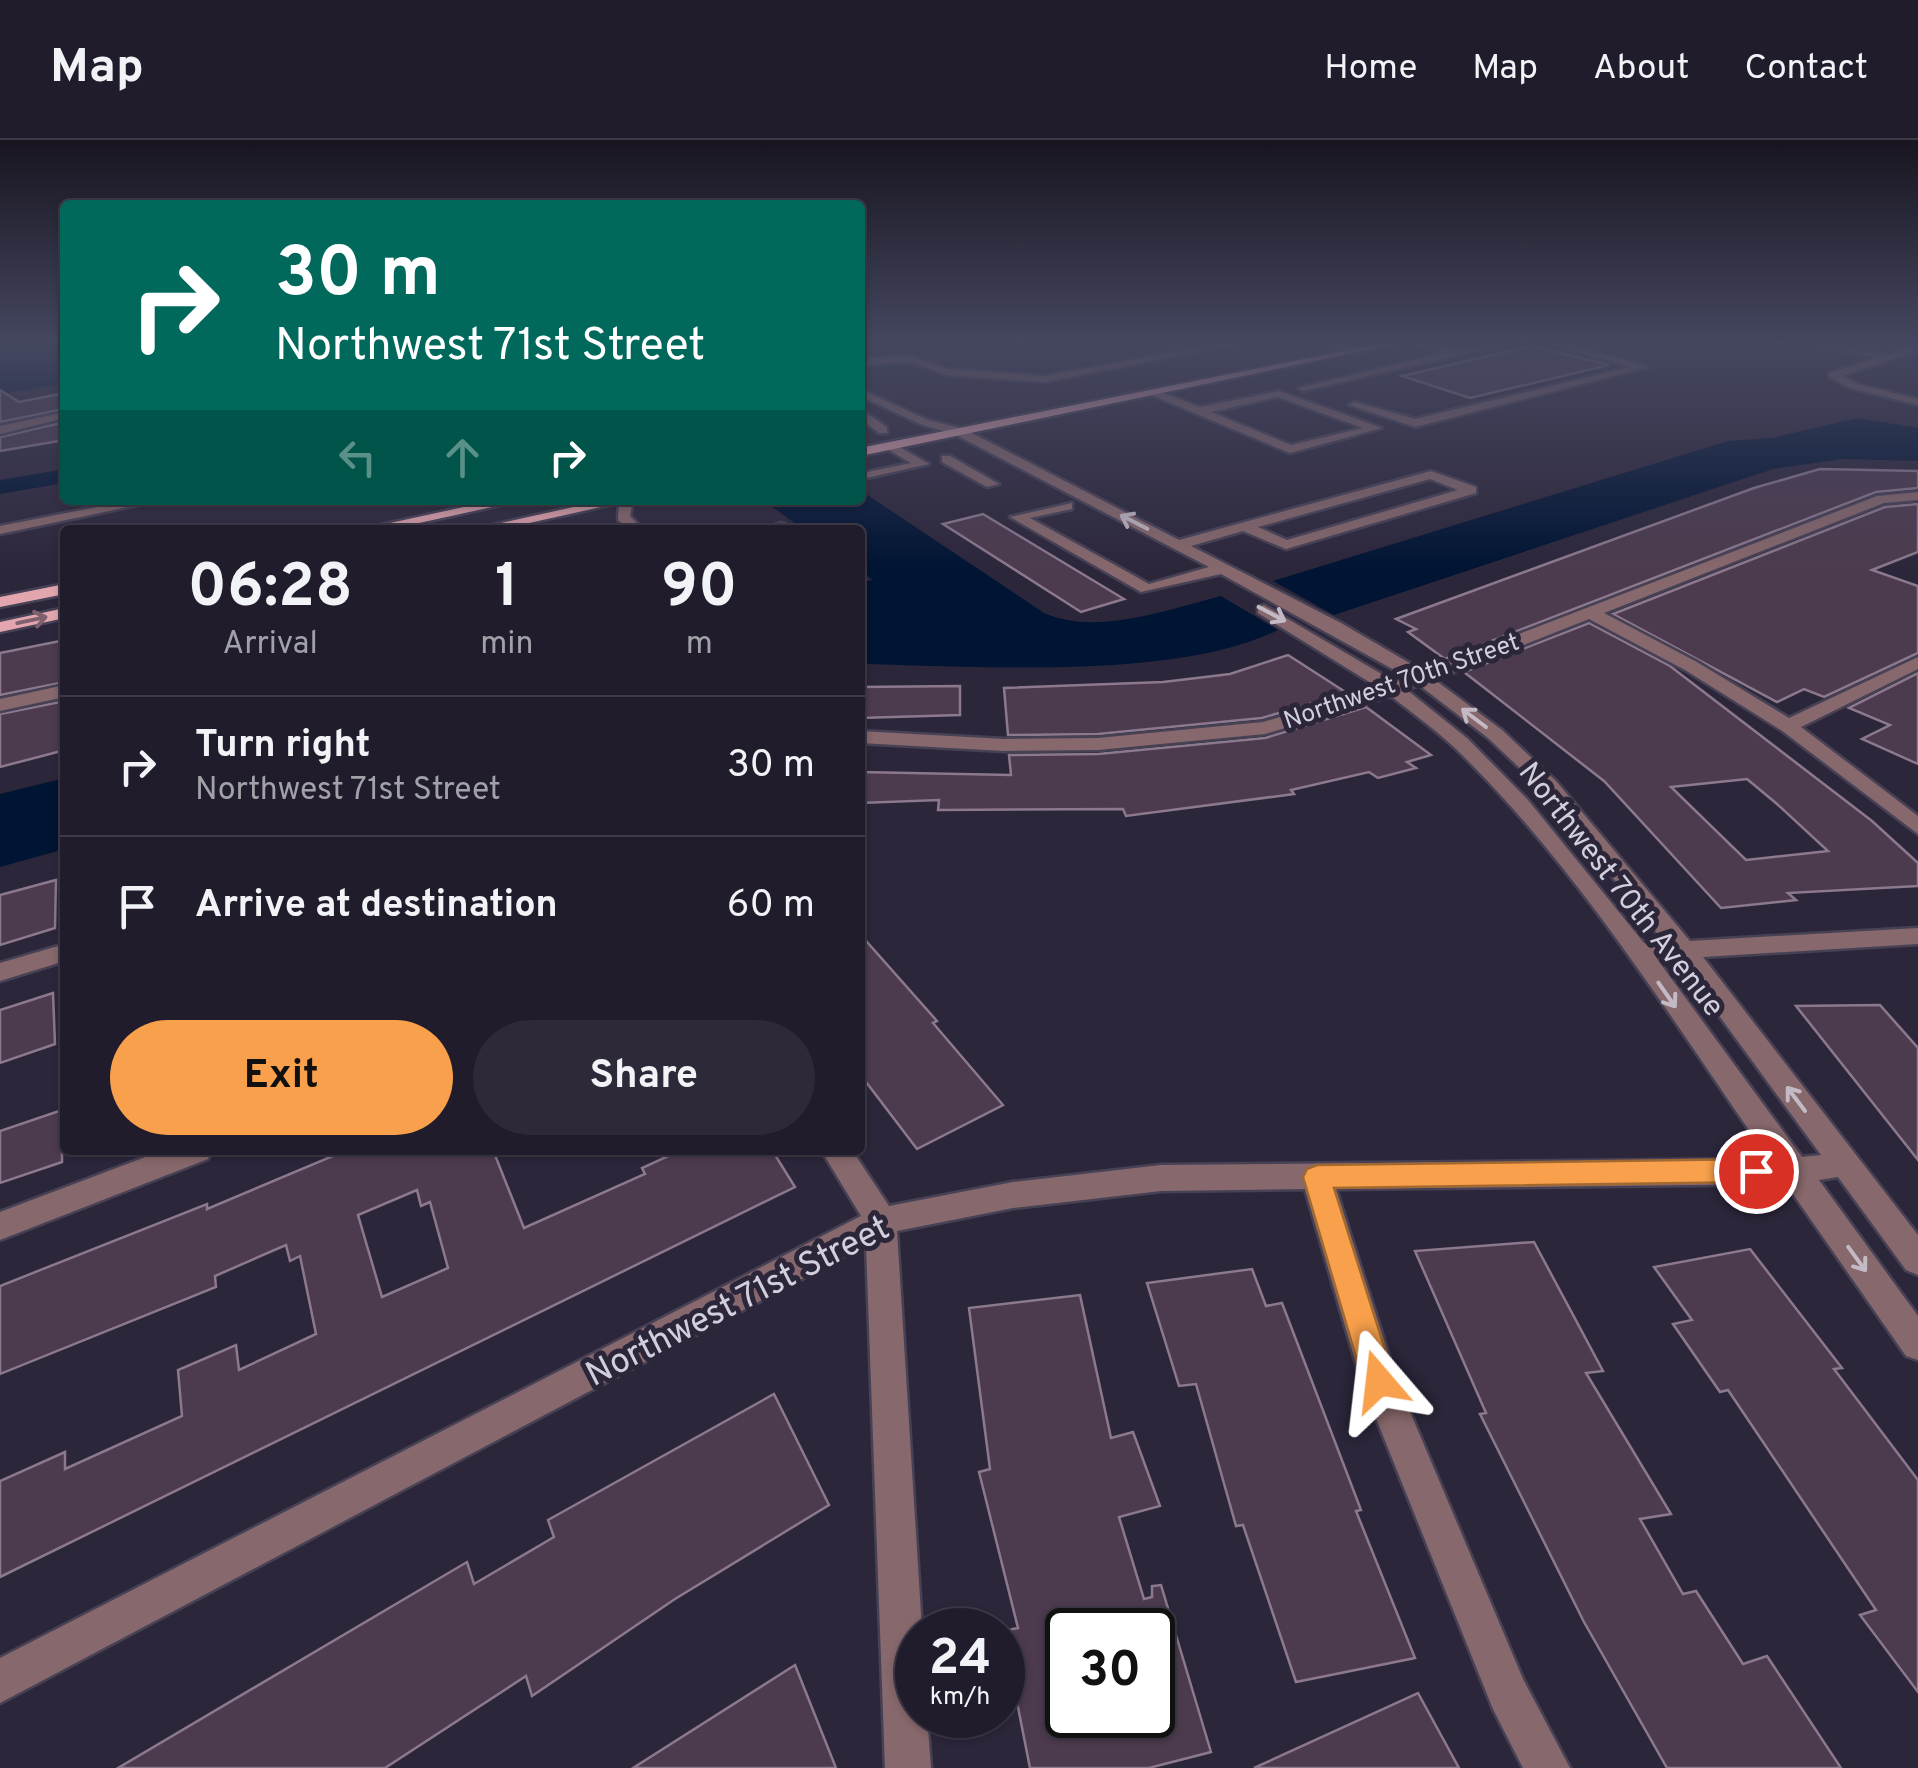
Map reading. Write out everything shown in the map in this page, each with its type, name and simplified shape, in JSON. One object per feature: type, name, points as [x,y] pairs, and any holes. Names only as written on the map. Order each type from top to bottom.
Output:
[{"type":"main road","points":[[865,433],[934,420]]},
{"type":"main road","points":[[865,451],[1018,420]]},
{"type":"main road","points":[[390,525],[492,505]]},
{"type":"main road","points":[[501,525],[600,505]]},
{"type":"main road","points":[[0,602],[60,590]]},
{"type":"main road","points":[[0,627],[60,615]]},
{"type":"street","points":[[0,430],[43,420]]},
{"type":"street","points":[[866,420],[884,430]]},
{"type":"street","name":"Northwest 70th Avenue","points":[[920,420],[960,432],[1178,545],[1209,572],[1394,688],[1461,743],[1520,804],[1638,952],[1918,1344]]},
{"type":"street","points":[[1218,420],[1290,449],[1376,428],[1353,420]]},
{"type":"street","name":"Northwest 70th Avenue","points":[[924,422],[939,436],[1067,506],[1336,628],[1421,678],[1495,734],[1549,785],[1685,951],[1918,1260]]},
{"type":"street","points":[[891,446],[923,464]]},
{"type":"street","points":[[866,476],[973,454]]},
{"type":"street","points":[[946,459],[992,484]]},
{"type":"street","points":[[1178,545],[1245,526],[1431,475],[1472,490],[1286,545],[1245,526]]},
{"type":"street","name":"Northwest 70th Street","points":[[865,737],[1004,746],[1181,738],[1265,728],[1421,678],[1882,498],[1918,496]]},
{"type":"street","points":[[0,530],[128,505]]},
{"type":"street","points":[[1067,506],[1017,517],[1147,589],[1209,572]]},
{"type":"street","points":[[1589,612],[1691,666],[1788,726],[1918,827]]},
{"type":"street","points":[[1788,726],[1918,662]]},
{"type":"street","points":[[0,706],[60,691]]},
{"type":"street","points":[[1638,952],[1918,936]]},
{"type":"street","points":[[0,972],[60,954]]},
{"type":"street","points":[[0,1226],[184,1155]]},
{"type":"street","points":[[839,1155],[882,1221],[908,1768]]},
{"type":"street","name":"Northwest 71st Street","points":[[0,1681],[882,1221],[1013,1195],[1161,1178],[1793,1170],[1844,1164]]},
{"type":"street","points":[[1317,1177],[1379,1381],[1508,1694],[1547,1768]]},
{"type":"water","points":[[1850,420],[1870,420],[1918,428],[1918,461],[1842,459],[1773,469],[1334,615],[1273,581],[1728,441],[1772,438]]},
{"type":"water","points":[[865,493],[1044,613],[1086,622],[1109,621],[1155,614],[1221,596],[1278,630],[1235,646],[1131,664],[1016,668],[865,664],[865,581],[873,580],[865,574],[865,525],[797,525],[770,505],[865,505]]},
{"type":"water","points":[[60,779],[60,850],[0,867],[0,794]]},
{"type":"building","points":[[60,423],[60,441],[0,451],[0,437]]},
{"type":"building","points":[[1820,469],[1918,471],[1918,488],[1876,492],[1445,659],[1408,632],[1416,629],[1396,619],[1754,488]]},
{"type":"building","points":[[1918,504],[1918,552],[1872,570],[1918,586],[1918,653],[1824,697],[1804,689],[1777,702],[1613,614],[1885,507]]},
{"type":"building","points":[[983,514],[1124,599],[1081,612],[943,524]]},
{"type":"building","points":[[1589,623],[1670,666],[1872,821],[1918,863],[1918,886],[1788,893],[1796,900],[1721,908],[1604,781],[1464,672]],"holes":[[[1747,779],[1828,851],[1746,860],[1671,787]]]},
{"type":"building","points":[[60,641],[60,683],[0,695],[0,653]]},
{"type":"building","points":[[1288,655],[1347,693],[1262,718],[1098,734],[1008,735],[1004,688],[1163,682],[1230,674]]},
{"type":"building","points":[[1918,673],[1918,764],[1862,739],[1890,725],[1849,708]]},
{"type":"building","points":[[960,686],[960,715],[865,718],[865,687]]},
{"type":"building","points":[[60,702],[60,751],[0,767],[0,714]]},
{"type":"building","points":[[1366,707],[1431,755],[1407,762],[1416,768],[1378,778],[1369,772],[1291,790],[1294,794],[1126,816],[1123,809],[938,810],[939,800],[865,803],[865,772],[1011,775],[1009,755],[1098,754],[1265,738]]},
{"type":"building","points":[[56,880],[55,928],[0,945],[0,895]]},
{"type":"building","points":[[865,940],[937,1021],[933,1023],[1003,1105],[917,1149],[865,1081]]},
{"type":"building","points":[[53,993],[55,1044],[0,1063],[0,1010]]},
{"type":"building","points":[[1880,1005],[1918,1048],[1918,1160],[1796,1006]]},
{"type":"building","points":[[60,1111],[62,1162],[0,1183],[0,1131]]},
{"type":"building","points":[[335,1155],[495,1155],[524,1228],[645,1174],[642,1168],[670,1155],[775,1155],[795,1187],[0,1577],[0,1481],[65,1452],[65,1469],[182,1416],[178,1370],[236,1345],[239,1370],[316,1334],[300,1256],[290,1261],[286,1245],[215,1276],[216,1287],[0,1374],[0,1286],[207,1204],[207,1209]],"holes":[[[417,1190],[421,1206],[430,1202],[448,1268],[382,1297],[358,1215]]]},
{"type":"building","points":[[1534,1242],[1603,1371],[1586,1373],[1671,1514],[1640,1519],[1683,1594],[1696,1591],[1743,1664],[1767,1656],[1841,1768],[1667,1768],[1584,1622],[1480,1414],[1486,1413],[1415,1251]]},
{"type":"building","points":[[1750,1249],[1842,1368],[1834,1369],[1918,1480],[1918,1692],[1860,1615],[1876,1610],[1728,1390],[1720,1392],[1673,1324],[1692,1320],[1654,1267]]},
{"type":"building","points":[[1252,1269],[1266,1306],[1282,1303],[1361,1510],[1356,1511],[1415,1658],[1296,1682],[1243,1525],[1236,1526],[1196,1384],[1179,1386],[1147,1283]]},
{"type":"building","points":[[1080,1295],[1111,1438],[1133,1432],[1160,1506],[1119,1517],[1144,1599],[1152,1597],[1152,1586],[1161,1585],[1168,1608],[1045,1608],[1045,1738],[1175,1738],[1175,1632],[1211,1752],[1149,1768],[1030,1768],[1024,1738],[1025,1608],[1013,1608],[979,1472],[990,1469],[969,1308]]},
{"type":"building","points":[[774,1394],[829,1505],[675,1599],[532,1696],[526,1676],[385,1768],[118,1768],[467,1562],[474,1584],[554,1537],[548,1520]]},
{"type":"building","points":[[795,1665],[836,1768],[633,1768]]},
{"type":"building","points":[[1418,1693],[1459,1768],[1254,1768]]},
{"type":"waterway","points":[[0,487],[60,477]]},
{"type":"route","points":[[1379,1381],[1317,1177],[1756,1171]]}]
